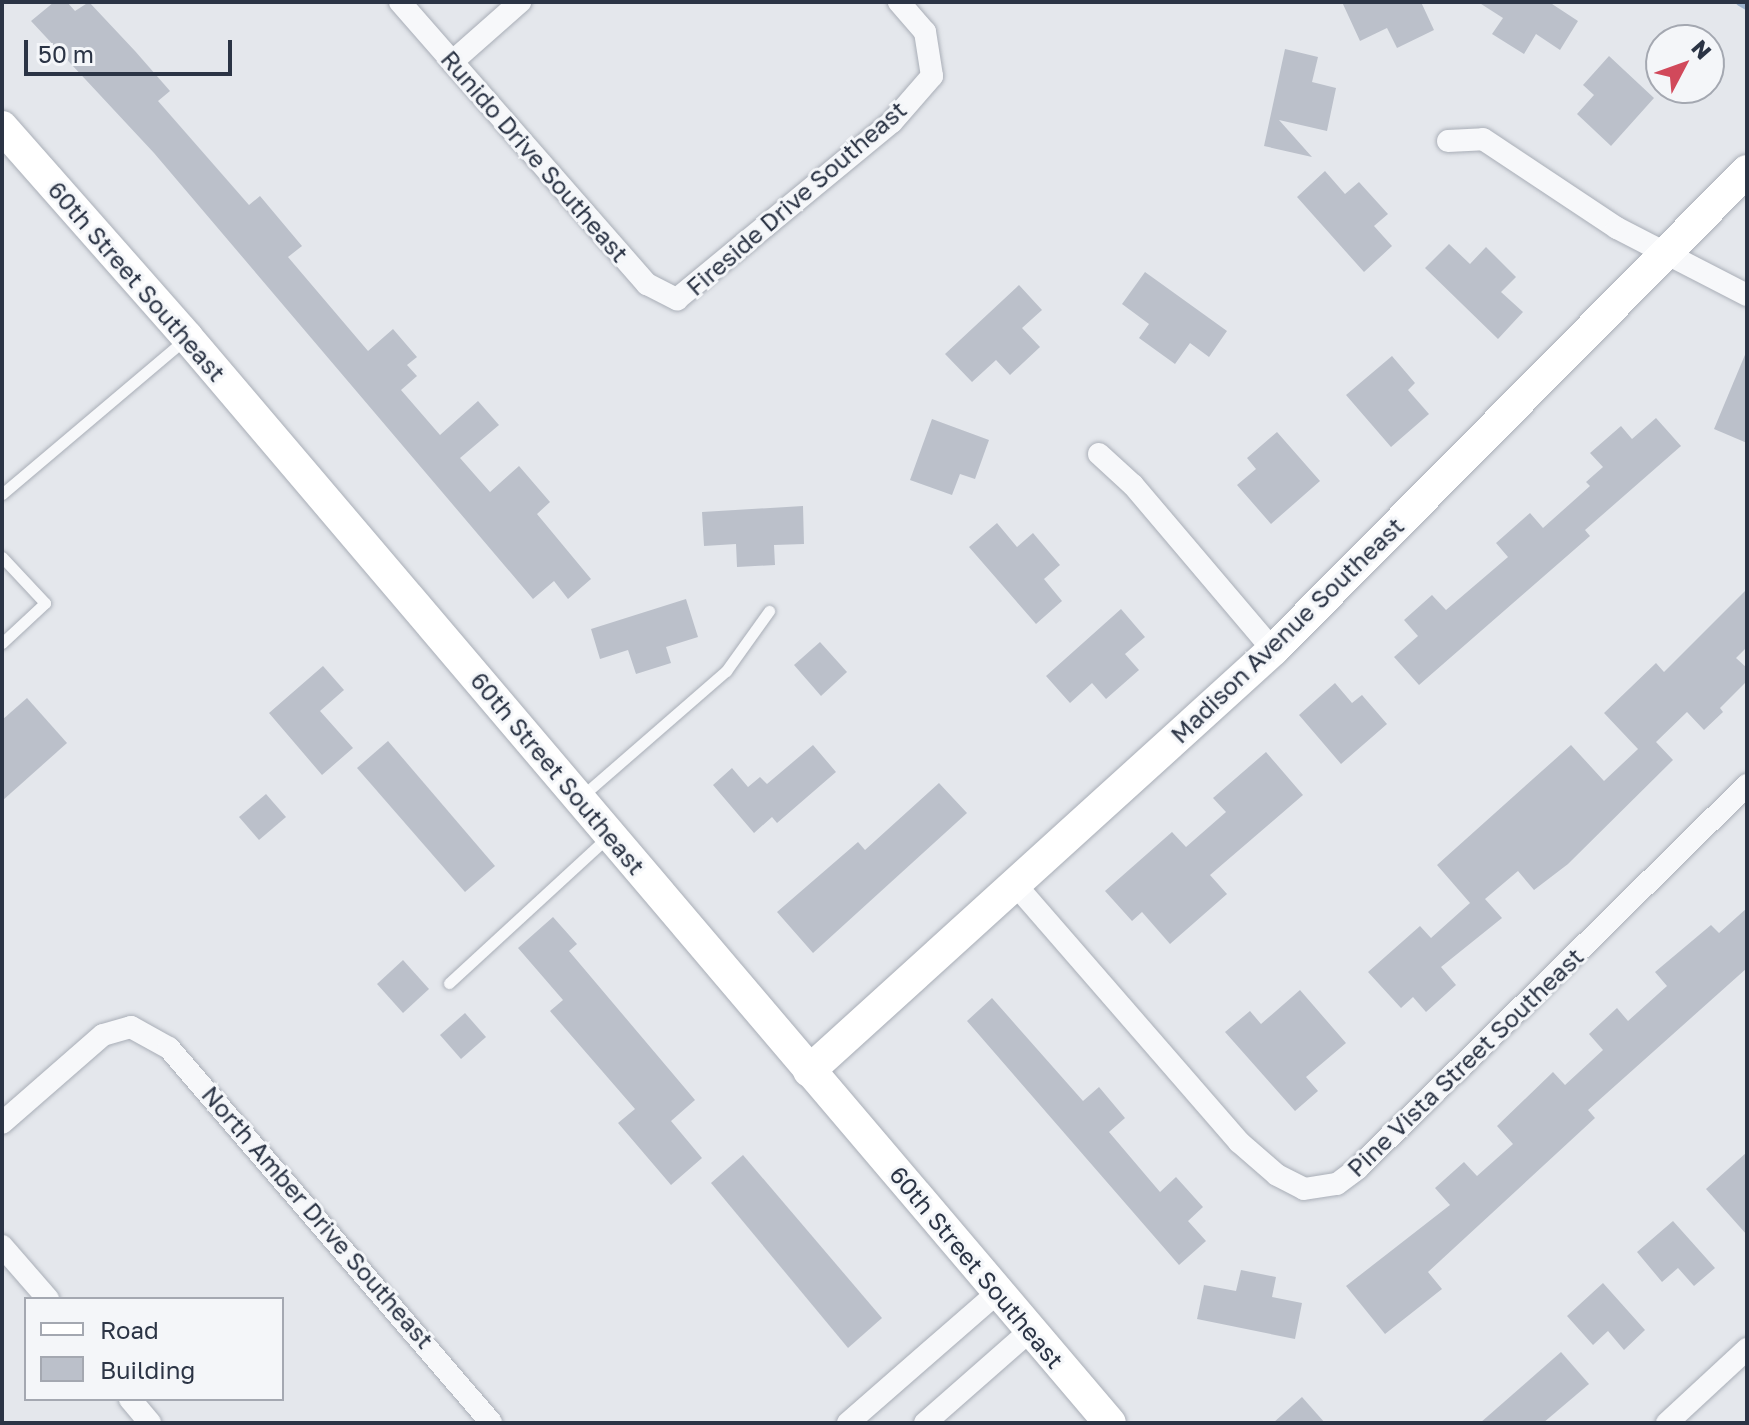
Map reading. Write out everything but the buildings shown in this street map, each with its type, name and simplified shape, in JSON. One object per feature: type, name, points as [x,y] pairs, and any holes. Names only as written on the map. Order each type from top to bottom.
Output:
[{"type":"main road","name":"60th Street Southeast","points":[[2,127],[187,337],[1110,1423]]},
{"type":"main road","name":"Madison Avenue Southeast","points":[[809,1071],[1273,650],[1747,171]]},
{"type":"street","name":"Runido Drive Southeast","points":[[400,2],[647,284],[677,299]]},
{"type":"street","points":[[452,62],[520,2]]},
{"type":"street","name":"Fireside Drive Southeast","points":[[677,299],[892,122],[932,76],[932,56],[925,32],[899,2]]},
{"type":"street","points":[[1448,141],[1483,139],[1665,255],[1747,295]]},
{"type":"street","points":[[1099,454],[1133,485],[1273,650]]},
{"type":"street","name":"Pine Vista Street Southeast","points":[[1014,883],[1239,1142],[1277,1175],[1304,1189],[1337,1184],[1409,1122],[1747,785]]},
{"type":"street","name":"North Amber Drive Southeast","points":[[2,1123],[103,1035],[131,1027],[179,1059],[491,1423]]},
{"type":"street","points":[[2,1246],[46,1297]]},
{"type":"street","points":[[848,1423],[998,1292]]},
{"type":"street","points":[[925,1423],[1031,1330]]},
{"type":"street","points":[[1667,1423],[1747,1349]]},
{"type":"street","points":[[132,1401],[150,1423]]},
{"type":"lane","points":[[2,494],[187,337]]},
{"type":"lane","points":[[2,557],[45,603],[2,643]]},
{"type":"lane","points":[[579,799],[726,671],[769,611]]},
{"type":"lane","points":[[449,983],[610,836]]},
{"type":"waterway","points":[[1740,2],[1747,6]]}]
